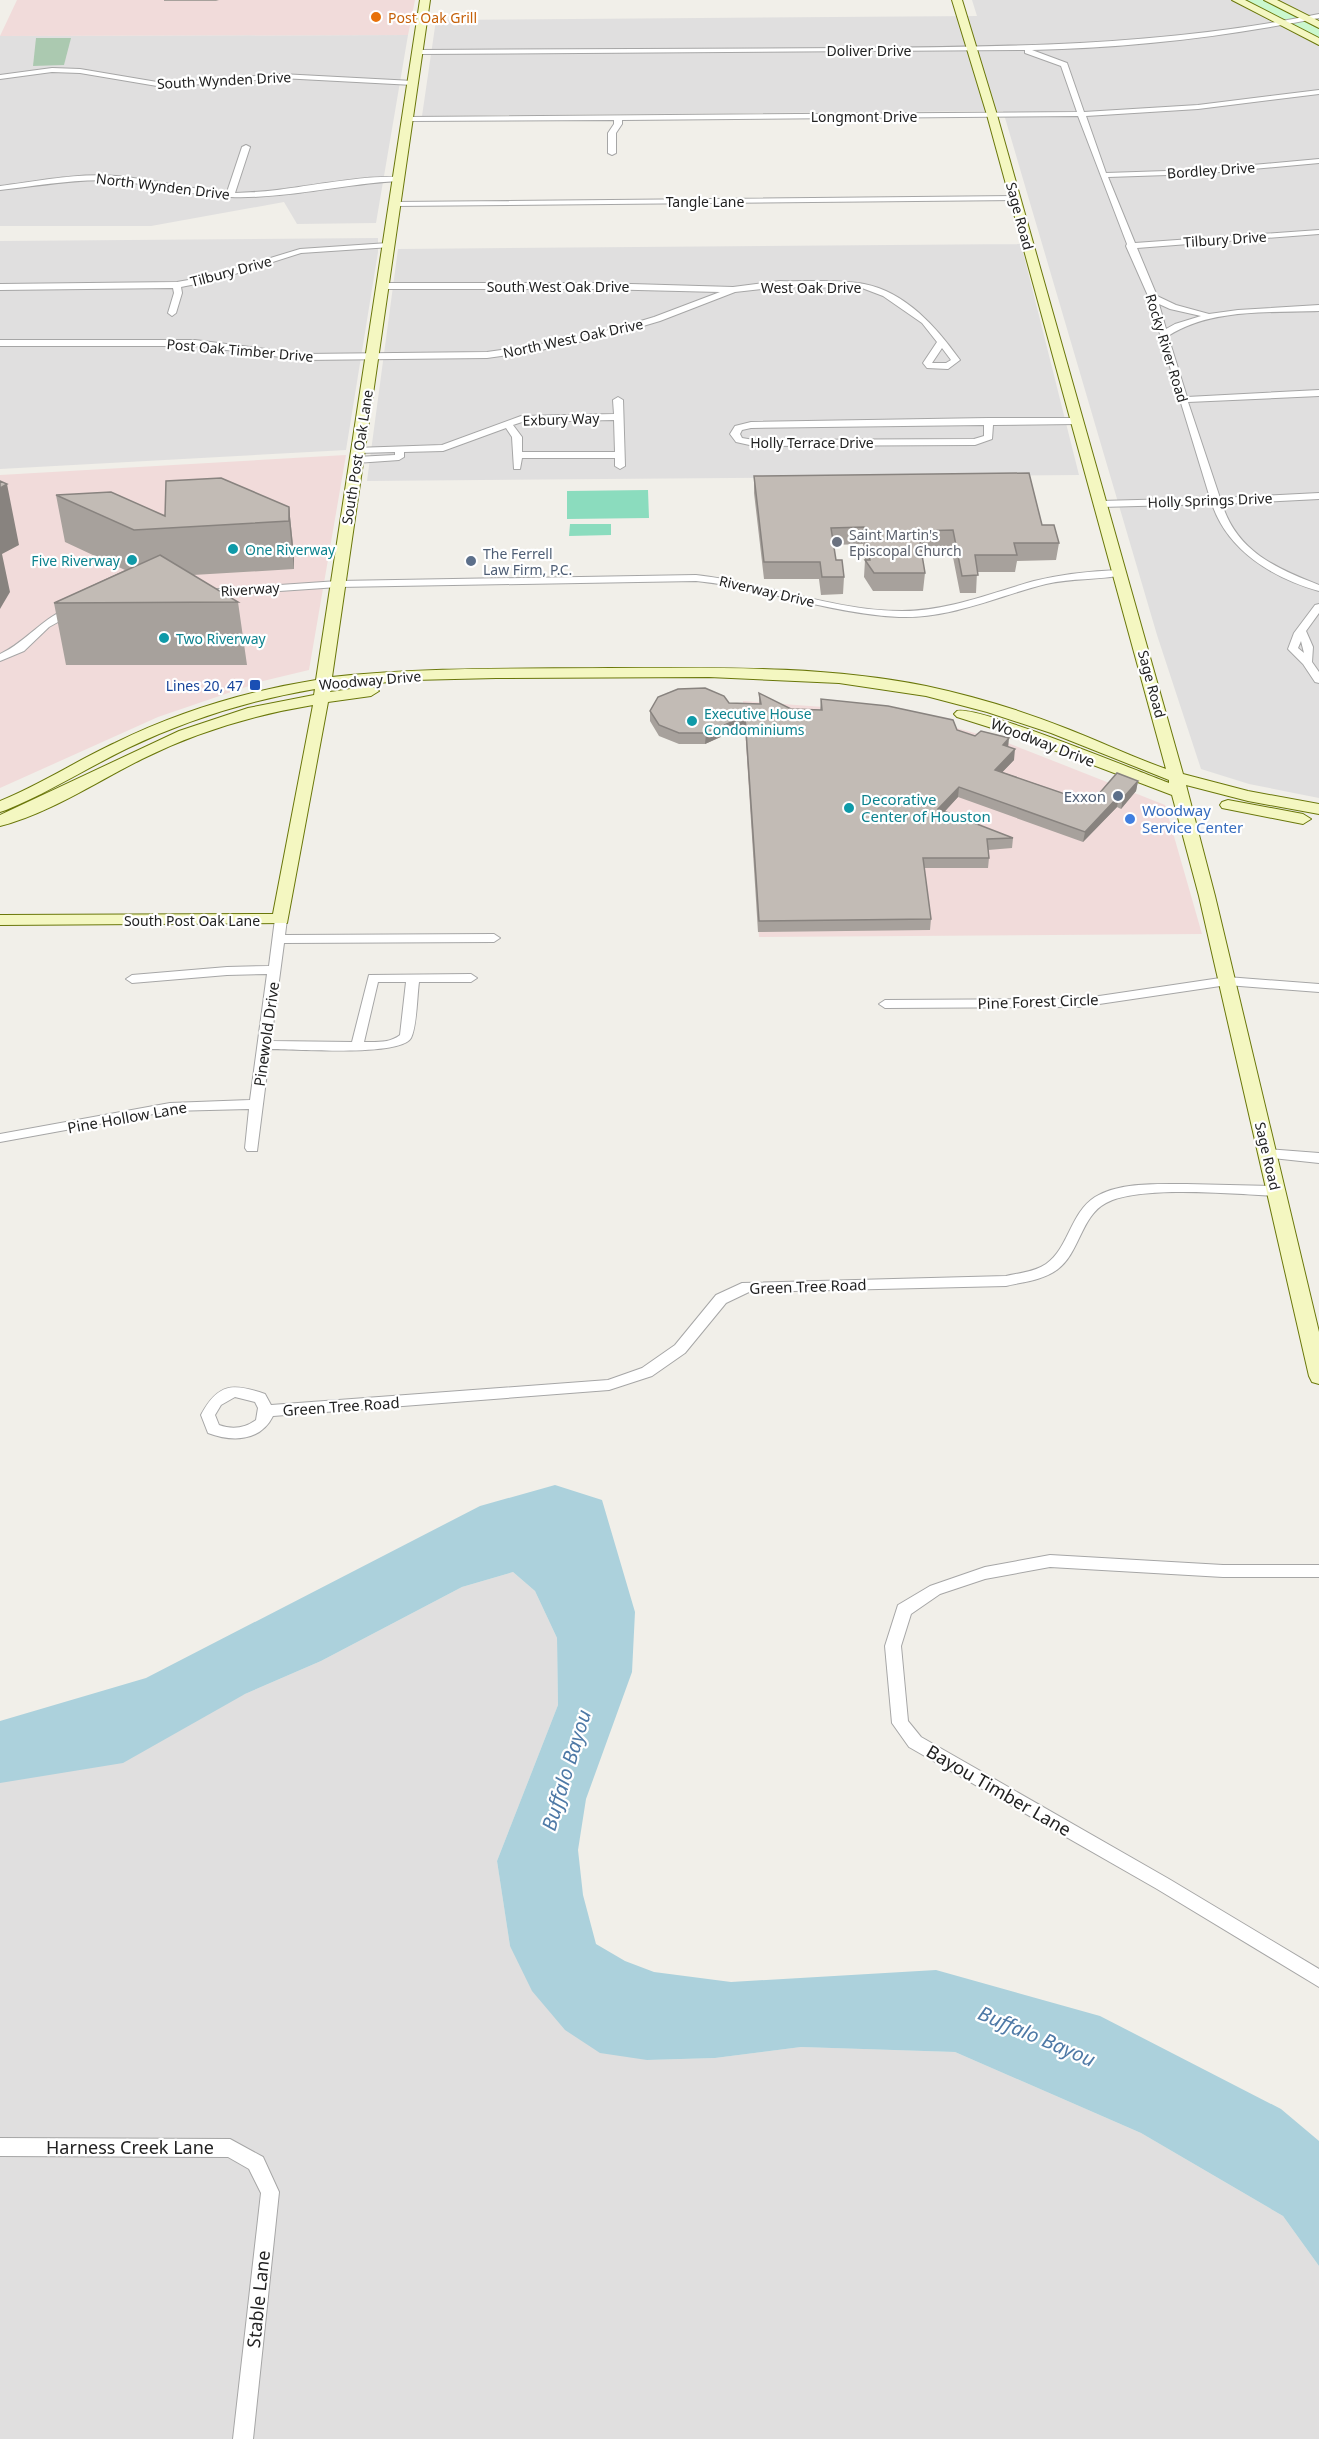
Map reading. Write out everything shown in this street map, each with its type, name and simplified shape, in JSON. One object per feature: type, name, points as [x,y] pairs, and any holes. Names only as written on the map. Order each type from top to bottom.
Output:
[{"type":"main road","name":"South Post Oak Lane","points":[[0,920],[281,919],[323,683],[425,0]]},
{"type":"main road","name":"Sage Road","points":[[957,0],[974,49],[1168,747],[1227,981],[1318,1363]]},
{"type":"main road","points":[[1238,0],[1319,42]]},
{"type":"main road","points":[[1269,0],[1319,26]]},
{"type":"main road","name":"Woodway Drive","points":[[0,807],[173,722],[252,697],[323,683],[395,676],[865,680],[996,709],[1057,730],[1132,761],[1177,785],[1319,809]]},
{"type":"main road","name":"Woodway Drive","points":[[0,821],[30,810],[186,733],[252,711],[323,683],[379,690],[546,679]]},
{"type":"main road","name":"Woodway Drive","points":[[764,679],[918,703],[973,717],[1239,807],[1319,822]]},
{"type":"main road","points":[[1132,761],[1151,758],[1168,747]]},
{"type":"main road","points":[[78,768],[92,778]]},
{"type":"street","name":"Doliver Drive","points":[[417,52],[1021,49],[1215,34],[1319,16]]},
{"type":"street","points":[[1076,52],[1094,45]]},
{"type":"street","name":"Rocky River Road","points":[[1021,49],[1066,62],[1081,114],[1103,175],[1153,298],[1216,501],[1232,537],[1246,550],[1288,577],[1319,588]]},
{"type":"street","name":"South Wynden Drive","points":[[0,77],[52,70],[80,71],[163,85],[281,76],[413,83]]},
{"type":"street","name":"Longmont Drive","points":[[407,119],[1081,114],[1198,107],[1319,92]]},
{"type":"street","points":[[606,118],[612,133],[612,153]]},
{"type":"street","points":[[612,133],[618,124],[618,118]]},
{"type":"street","points":[[230,195],[246,147]]},
{"type":"street","name":"Bordley Drive","points":[[1103,175],[1197,172],[1319,160]]},
{"type":"street","name":"North Wynden Drive","points":[[0,188],[65,179],[101,177],[202,193],[230,195],[286,192],[360,180],[398,179]]},
{"type":"street","name":"Tangle Lane","points":[[395,204],[1015,198]]},
{"type":"street","name":"Tilbury Drive","points":[[1130,246],[1319,232]]},
{"type":"street","name":"Tilbury Drive","points":[[0,287],[177,285],[213,278],[300,251],[388,245]]},
{"type":"street","name":"West Oak Drive","points":[[733,290],[787,284],[870,287],[886,294],[926,321],[942,342]]},
{"type":"street","points":[[172,313],[178,293],[177,285]]},
{"type":"street","name":"South West Oak Drive","points":[[382,286],[617,286],[733,290]]},
{"type":"street","name":"North West Oak Drive","points":[[372,356],[472,356],[536,348],[648,322],[733,290]]},
{"type":"street","points":[[1153,298],[1173,307],[1213,316]]},
{"type":"street","points":[[1165,334],[1173,326],[1213,316],[1319,308]]},
{"type":"street","name":"Post Oak Timber Drive","points":[[0,343],[195,343],[283,356],[372,356]]},
{"type":"street","points":[[1183,400],[1319,393]]},
{"type":"street","points":[[618,400],[620,466]]},
{"type":"street","name":"Exbury Way","points":[[357,455],[393,459],[399,457],[400,449],[442,448],[521,419],[618,417]]},
{"type":"street","name":"Holly Terrace Drive","points":[[988,421],[989,437],[979,442],[754,443],[739,440],[735,434],[738,428],[751,425],[988,421],[1077,421]]},
{"type":"street","points":[[507,423],[517,437],[517,467]]},
{"type":"street","points":[[861,424],[865,443]]},
{"type":"street","points":[[518,455],[620,455]]},
{"type":"street","name":"Holly Springs Drive","points":[[1101,504],[1319,496]]},
{"type":"street","name":"Riverway Drive","points":[[338,584],[696,578],[748,585],[854,610],[904,614],[970,604],[1039,582],[1072,576],[1120,573]]},
{"type":"street","name":"Riverway","points":[[197,593],[338,584]]},
{"type":"street","points":[[0,658],[20,649],[45,624],[66,612],[86,606]]},
{"type":"street","points":[[1319,607],[1294,641],[1293,649],[1307,662],[1319,680]]},
{"type":"street","points":[[1302,633],[1308,642],[1310,655],[1307,662]]},
{"type":"street","name":"Pinewold Drive","points":[[252,1148],[281,919]]},
{"type":"street","points":[[278,939],[494,939]]},
{"type":"street","points":[[132,979],[227,970],[274,970]]},
{"type":"street","points":[[357,1046],[373,978],[471,978]]},
{"type":"street","points":[[265,1045],[394,1044],[406,1036],[413,978]]},
{"type":"street","name":"Pine Forest Circle","points":[[885,1004],[1079,1003],[1227,981],[1319,988]]},
{"type":"street","name":"Pine Hollow Lane","points":[[0,1138],[170,1107],[256,1104]]},
{"type":"street","points":[[1267,1154],[1319,1158]]},
{"type":"street","name":"Green Tree Road","points":[[266,1411],[609,1385],[647,1372],[680,1349],[721,1299],[747,1287],[1006,1281],[1036,1275],[1057,1263],[1087,1213],[1101,1199],[1125,1191],[1276,1191]]},
{"type":"street","name":"Bayou Timber Lane","points":[[1319,1571],[1223,1571],[1050,1561],[985,1573],[935,1590],[904,1610],[893,1646],[900,1723],[915,1742],[1163,1884],[1319,1979]]},
{"type":"street","name":"Harness Creek Lane","points":[[0,2147],[230,2148],[256,2163]]},
{"type":"street","name":"Stable Lane","points":[[243,2439],[270,2192],[256,2163]]},
{"type":"shaded area","points":[[17,0],[415,0],[408,35],[0,36]]},
{"type":"shaded area","points":[[972,0],[1319,0],[1319,798],[1249,784],[1201,769],[1157,635],[1003,111],[422,116],[436,20],[977,16]]},
{"type":"shaded area","points":[[408,35],[376,223],[297,224],[284,202],[151,226],[0,226],[0,36]]},
{"type":"shaded area","points":[[378,238],[378,252],[346,450],[0,469],[0,241]]},
{"type":"shaded area","points":[[1021,244],[1079,475],[367,481],[398,249]]},
{"type":"shaded area","points":[[346,455],[309,670],[263,681],[158,717],[0,788],[0,475]]},
{"type":"shaded area","points":[[743,701],[878,711],[939,723],[1003,741],[1165,805],[1202,934],[759,937]]},
{"type":"shaded area","points":[[513,1572],[535,1591],[557,1638],[558,1705],[497,1861],[510,1946],[647,2060],[715,2058],[801,2047],[955,2052],[1141,2133],[1283,2216],[1319,2266],[1319,2439],[0,2439],[0,1780],[245,1694],[321,1661],[462,1587]]},
{"type":"green space","points":[[1242,0],[1267,0],[1319,27],[1319,40]]},
{"type":"green space","points":[[36,38],[71,38],[64,65],[33,66]]},
{"type":"green space","points":[[648,490],[649,518],[567,519],[567,491]]},
{"type":"green space","points":[[570,524],[611,524],[611,535],[569,536]]},
{"type":"water","name":"Buffalo Bayou","points":[[555,1485],[602,1500],[635,1612],[632,1672],[586,1799],[578,1850],[583,1895],[596,1944],[625,1961],[654,1972],[731,1982],[936,1970],[1100,2016],[1281,2109],[1319,2141],[1319,2266],[1283,2216],[1141,2133],[955,2052],[801,2047],[715,2058],[647,2060],[600,2053],[565,2030],[532,1991],[510,1946],[497,1861],[558,1705],[557,1638],[535,1591],[513,1572],[462,1587],[321,1661],[245,1694],[123,1763],[0,1783],[0,1721],[146,1678],[480,1506]]},
{"type":"building","name":"Saint Martin's Episcopal Church","points":[[1029,473],[1042,525],[1054,525],[1059,543],[1014,543],[1017,555],[975,555],[978,575],[962,576],[953,530],[918,531],[925,573],[874,573],[865,560],[870,560],[864,527],[831,528],[836,560],[842,560],[844,577],[822,577],[820,562],[764,562],[754,476]]},
{"type":"building","points":[[221,478],[289,507],[289,521],[134,530],[56,495],[111,492],[165,516],[166,481]]},
{"type":"building","points":[[0,481],[7,484],[0,488]]},
{"type":"building","points":[[160,555],[238,602],[54,603]]},
{"type":"building","name":"Decorative Center of Houston","points":[[705,688],[724,696],[729,703],[761,704],[759,693],[791,709],[822,710],[821,699],[888,706],[953,720],[957,730],[975,736],[981,731],[1009,738],[1003,745],[1015,749],[995,770],[1091,803],[1117,773],[1138,781],[1123,798],[1119,796],[1085,832],[959,787],[938,809],[1013,838],[987,839],[989,858],[923,858],[931,919],[759,921],[745,716],[706,733],[679,733],[659,725],[650,711],[658,697],[678,689]]},
{"type":"place","name":"Post Oak Grill","points":[[376,17]]},
{"type":"place","name":"Saint Martin's Episcopal Church","points":[[837,542]]},
{"type":"place","name":"One Riverway","points":[[233,549]]},
{"type":"place","name":"Five Riverway","points":[[132,560]]},
{"type":"place","name":"The Ferrell Law Firm, P.C.","points":[[471,561]]},
{"type":"place","name":"Two Riverway","points":[[164,638]]},
{"type":"place","name":"Lines 20, 47","points":[[255,685]]},
{"type":"place","name":"Executive House Condominiums","points":[[692,721]]},
{"type":"place","name":"Exxon","points":[[1118,796]]},
{"type":"place","name":"Decorative Center of Houston","points":[[849,808]]},
{"type":"place","name":"Woodway Service Center","points":[[1130,819]]}]
